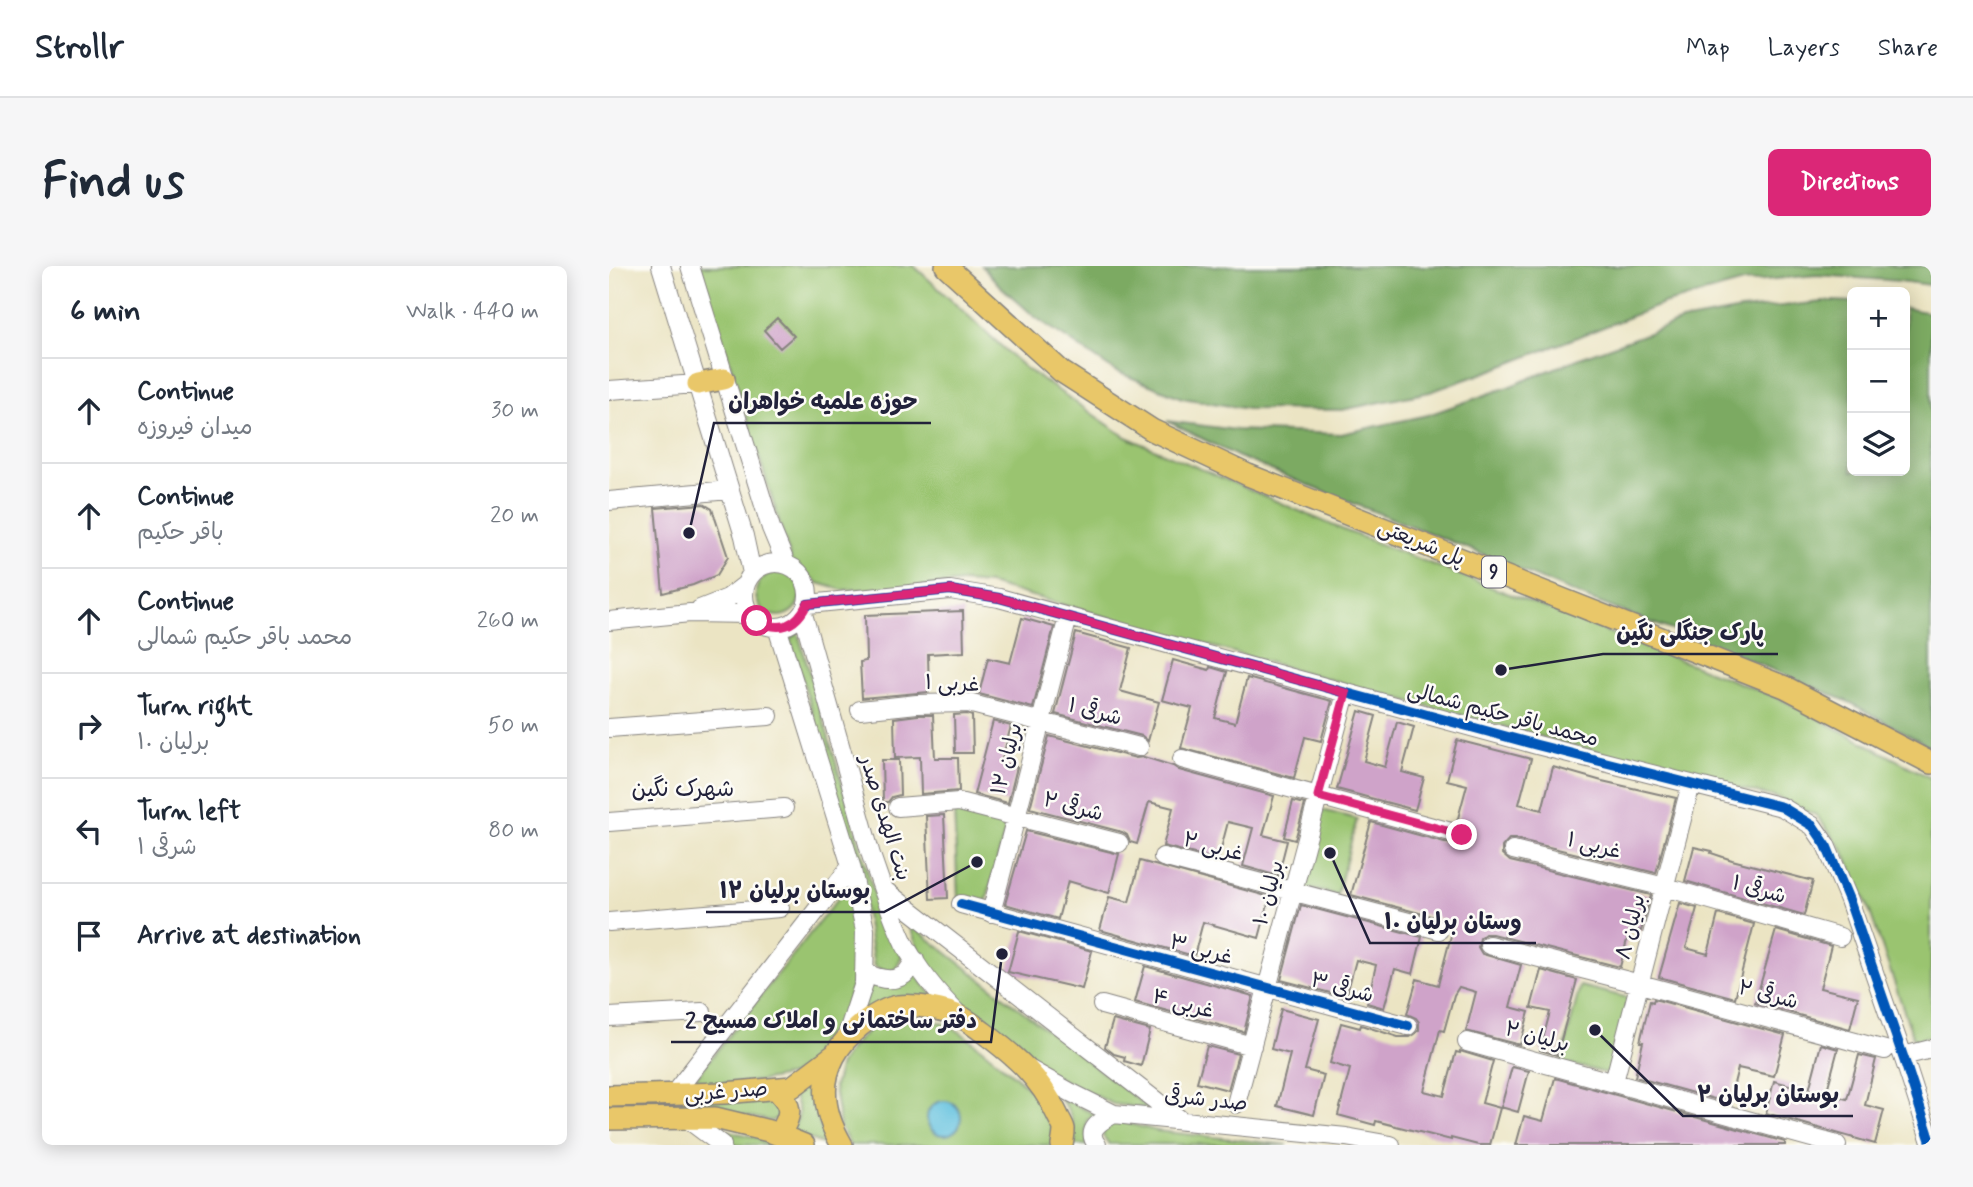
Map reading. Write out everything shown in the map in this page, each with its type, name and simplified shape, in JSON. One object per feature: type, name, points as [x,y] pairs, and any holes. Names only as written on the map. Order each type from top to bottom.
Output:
[{"type":"main road","name":"پل شریعتی","points":[[946,266],[1062,372],[1152,430],[1248,475],[1785,687],[1931,763]]},
{"type":"main road","points":[[698,384],[724,379]]},
{"type":"main road","points":[[842,1145],[834,1132],[824,1090],[833,1056],[846,1038],[867,1020],[894,1007],[936,1009],[961,1017],[998,1043],[1027,1068],[1049,1096],[1064,1128],[1062,1145]]},
{"type":"main road","name":"صدر غربی","points":[[609,1096],[725,1093],[792,1087],[833,1056]]},
{"type":"main road","points":[[776,1089],[790,1108],[787,1122],[779,1135]]},
{"type":"main road","name":"صدر غربی","points":[[609,1119],[715,1118],[779,1135],[804,1145]]},
{"type":"street","points":[[661,266],[744,536],[748,579],[744,595],[745,605],[750,614],[766,626],[787,626],[796,621],[805,609],[809,595],[803,576],[786,564],[777,562],[767,564],[748,579],[728,598],[690,613]]},
{"type":"street","points":[[690,266],[771,528],[786,564]]},
{"type":"street","points":[[609,390],[698,384]]},
{"type":"street","points":[[609,502],[729,490]]},
{"type":"street","points":[[807,585],[850,600]]},
{"type":"street","name":"محمد باقر حکیم شمالی","points":[[805,609],[850,600],[950,590],[999,598],[1537,745],[1782,807],[1813,826],[1826,845],[1849,900],[1931,1142]]},
{"type":"street","name":"بنت الهدی صدر","points":[[805,609],[882,888],[905,944],[938,994],[961,1017]]},
{"type":"street","points":[[609,621],[690,613],[750,614]]},
{"type":"street","name":"برلیان ۱۲","points":[[991,913],[1068,617]]},
{"type":"street","points":[[776,627],[851,866],[865,930],[864,983],[846,1038]]},
{"type":"street","name":"برلیان ۱۰","points":[[1236,1104],[1346,693]]},
{"type":"street","name":"۱ غربی","points":[[860,710],[917,704],[968,703],[1040,721]]},
{"type":"street","points":[[609,728],[769,716]]},
{"type":"street","name":"۱ شرقی","points":[[1040,721],[1139,747]]},
{"type":"street","points":[[1182,759],[1462,835]]},
{"type":"street","name":"برلیان ۸","points":[[1615,1082],[1691,784]]},
{"type":"street","points":[[898,807],[959,802],[1016,816]]},
{"type":"street","points":[[609,822],[784,808]]},
{"type":"street","name":"۲ شرقی","points":[[1016,816],[1119,843]]},
{"type":"street","name":"۱ غربی","points":[[1513,850],[1665,887]]},
{"type":"street","name":"۲ غربی","points":[[1163,857],[1293,891]]},
{"type":"street","points":[[673,1095],[851,866]]},
{"type":"street","name":"۱ شرقی","points":[[1665,887],[1840,937]]},
{"type":"street","points":[[882,888],[1182,1121]]},
{"type":"street","points":[[1293,891],[1439,930]]},
{"type":"street","points":[[961,904],[991,913]]},
{"type":"street","points":[[609,922],[779,908]]},
{"type":"street","name":"۳ غربی","points":[[991,913],[1267,988]]},
{"type":"street","points":[[1489,946],[1640,984]]},
{"type":"street","points":[[864,972],[878,979],[892,979],[904,975],[915,960]]},
{"type":"street","name":"۲ شرقی","points":[[1640,984],[1885,1050]]},
{"type":"street","name":"۳ شرقی","points":[[1267,988],[1408,1026]]},
{"type":"street","name":"۴ غربی","points":[[1102,1005],[1252,1046]]},
{"type":"street","points":[[609,1017],[702,1012]]},
{"type":"street","name":"برلیان ۲","points":[[1467,1042],[1837,1145]]},
{"type":"street","points":[[1905,1060],[1931,1049]]},
{"type":"street","points":[[1905,1060],[1931,1059]]},
{"type":"street","name":"صدر شرقی","points":[[1027,1068],[1114,1114],[1346,1137],[1391,1145]]},
{"type":"street","points":[[1097,1145],[1092,1133],[1097,1123],[1114,1114]]},
{"type":"street","points":[[686,1118],[722,1145]]},
{"type":"green space","points":[[700,266],[914,266],[1024,367],[1126,437],[1346,531],[1781,699],[1931,778],[1931,1036],[1914,1040],[1868,906],[1843,850],[1816,815],[1779,798],[1361,688],[989,584],[963,582],[842,590],[818,583],[792,563]]},
{"type":"green space","points":[[982,266],[1931,266],[1931,285],[1817,275],[1744,282],[1663,304],[1430,392],[1342,410],[1248,409],[1182,398],[1115,371],[1035,317]]},
{"type":"green space","points":[[1847,302],[1847,476],[1910,476],[1910,309],[1931,313],[1931,747],[1851,703],[1733,653],[1589,599],[1239,457],[1167,421],[1236,430],[1341,434],[1428,415],[1682,321],[1741,310]]},
{"type":"green space","points":[[778,572],[793,579],[800,594],[793,609],[778,616],[763,609],[756,594],[763,579]]},
{"type":"green space","points":[[798,633],[881,917],[902,955],[897,967],[889,973],[874,966],[857,858],[790,639]]},
{"type":"green space","points":[[1322,810],[1357,819],[1337,895],[1302,887]]},
{"type":"green space","points":[[954,811],[1006,827],[985,906],[958,898]]},
{"type":"green space","points":[[847,887],[856,927],[853,982],[841,1028],[826,1052],[792,1075],[760,1081],[689,1086]]},
{"type":"green space","points":[[908,923],[1150,1109],[1113,1104],[1055,1076],[979,1022],[945,990],[924,963]]},
{"type":"green space","points":[[914,972],[938,1002],[861,1014],[871,983],[889,986]]},
{"type":"green space","points":[[1580,986],[1629,998],[1609,1074],[1561,1062]]},
{"type":"green space","points":[[910,1018],[937,1021],[952,1027],[1018,1079],[1047,1108],[1053,1145],[850,1145],[840,1127],[834,1087],[840,1064],[869,1029],[889,1021]]},
{"type":"green space","points":[[820,1077],[817,1096],[818,1120],[831,1145],[790,1131],[799,1112],[792,1092]]},
{"type":"green space","points":[[1058,1096],[1096,1115],[1087,1120],[1088,1145],[1074,1145],[1072,1119]]},
{"type":"green space","points":[[772,1097],[778,1099],[781,1115],[772,1121],[721,1111],[609,1112],[609,1104]]},
{"type":"green space","points":[[1123,1122],[1157,1131],[1288,1145],[1109,1144],[1103,1136],[1104,1128]]},
{"type":"green space","points":[[704,1125],[787,1145],[731,1145]]},
{"type":"water","points":[[944,1101],[956,1106],[961,1118],[956,1130],[944,1135],[932,1130],[927,1118],[932,1106]]},
{"type":"building","points":[[777,318],[794,336],[780,348],[764,330]]},
{"type":"building","points":[[704,504],[712,509],[728,557],[717,575],[663,593],[655,508]]},
{"type":"building","points":[[963,611],[964,652],[928,654],[929,692],[862,698],[860,662],[866,661],[865,615]]},
{"type":"building","points":[[1022,618],[1054,627],[1033,708],[979,694],[988,658],[1010,663]]},
{"type":"building","points":[[1076,633],[1131,648],[1120,691],[1159,702],[1148,741],[1142,736],[1055,714]]},
{"type":"building","points":[[1173,660],[1227,672],[1215,718],[1235,723],[1247,678],[1332,701],[1321,741],[1305,737],[1294,778],[1181,748],[1192,708],[1162,700]]},
{"type":"building","points":[[1359,711],[1376,716],[1364,761],[1385,767],[1397,722],[1414,727],[1402,772],[1424,778],[1415,810],[1337,789]]},
{"type":"building","points":[[933,715],[935,758],[958,758],[959,791],[921,794],[920,757],[895,758],[894,718]]},
{"type":"building","points":[[954,715],[972,716],[973,753],[955,753]]},
{"type":"building","points":[[993,721],[1011,726],[1001,763],[1017,767],[1008,803],[974,794]]},
{"type":"building","points":[[1049,736],[1136,758],[1144,757],[1179,770],[1274,796],[1263,835],[1287,841],[1278,876],[1243,866],[1253,828],[1228,822],[1218,860],[1163,846],[1173,808],[1149,802],[1137,844],[1130,842],[1122,832],[1030,808]]},
{"type":"building","points":[[1457,740],[1531,759],[1519,804],[1542,810],[1553,767],[1676,798],[1656,873],[1516,839],[1509,839],[1502,847],[1502,854],[1510,861],[1651,895],[1641,931],[1630,928],[1620,967],[1492,934],[1485,934],[1480,938],[1478,947],[1482,954],[1521,965],[1510,1007],[1529,1012],[1520,1045],[1466,1031],[1476,992],[1459,987],[1454,995],[1444,1031],[1440,1030],[1424,1091],[1444,1096],[1456,1052],[1493,1061],[1482,1103],[1500,1108],[1490,1145],[1451,1140],[1376,1121],[1375,1125],[1338,1115],[1350,1069],[1330,1063],[1341,1023],[1360,1028],[1361,1025],[1398,1037],[1415,1034],[1419,1030],[1419,1022],[1407,1014],[1417,979],[1438,985],[1453,928],[1442,919],[1351,895],[1371,822],[1459,846],[1470,843],[1473,833],[1470,828],[1457,822],[1467,785],[1447,780]]},
{"type":"building","points":[[882,760],[899,760],[900,795],[892,797],[888,802],[883,802]]},
{"type":"building","points":[[1293,801],[1305,804],[1295,840],[1284,837]]},
{"type":"building","points":[[944,815],[948,898],[930,899],[926,816]]},
{"type":"building","points":[[1026,831],[1119,854],[1109,893],[1068,881],[1058,919],[1005,904]]},
{"type":"building","points":[[1694,847],[1813,881],[1804,915],[1685,881]]},
{"type":"building","points":[[1140,861],[1270,897],[1259,938],[1203,922],[1194,956],[1100,930],[1109,897],[1129,902]]},
{"type":"building","points":[[1680,903],[1697,908],[1686,948],[1708,954],[1718,914],[1754,924],[1735,998],[1659,977]]},
{"type":"building","points":[[1301,905],[1422,937],[1413,974],[1395,969],[1384,1008],[1367,1003],[1376,965],[1356,960],[1346,997],[1281,980]]},
{"type":"building","points":[[1776,930],[1831,946],[1820,988],[1858,997],[1850,1029],[1755,1003]]},
{"type":"building","points":[[1019,931],[1092,951],[1082,989],[1008,972]]},
{"type":"building","points":[[1145,966],[1253,996],[1244,1032],[1135,1002]]},
{"type":"building","points":[[1541,970],[1577,980],[1557,1055],[1540,1050],[1550,1012],[1531,1008]]},
{"type":"building","points":[[1654,999],[1785,1035],[1774,1076],[1738,1068],[1729,1103],[1635,1077],[1643,1042],[1640,1042],[1650,1001],[1653,1002]]},
{"type":"building","points":[[1281,1009],[1319,1019],[1305,1070],[1324,1075],[1314,1115],[1277,1106],[1290,1054],[1271,1049]]},
{"type":"building","points":[[1113,1020],[1150,1030],[1141,1066],[1124,1061],[1125,1057],[1114,1054],[1105,1047]]},
{"type":"building","points":[[1821,1044],[1838,1049],[1826,1094],[1847,1099],[1859,1055],[1876,1059],[1865,1105],[1884,1110],[1875,1144],[1766,1113],[1774,1081],[1809,1090]]},
{"type":"building","points":[[1207,1046],[1238,1054],[1228,1090],[1197,1082]]},
{"type":"building","points":[[1512,1067],[1529,1071],[1518,1112],[1501,1107]]},
{"type":"building","points":[[1555,1078],[1785,1142],[1785,1145],[1516,1145],[1524,1116],[1543,1121]]},
{"type":"cycle path","points":[[808,604],[950,590],[999,598],[1537,745],[1782,807],[1813,826],[1826,845],[1849,900],[1931,1142]]},
{"type":"cycle path","points":[[961,904],[1408,1026]]},
{"type":"place","name":"حوزه علمیه خواهران","points":[[689,533]]},
{"type":"place","name":"پارک جنگلی نگین","points":[[1501,670]]},
{"type":"place","name":"وستان برلیان ۱۰","points":[[1330,853]]},
{"type":"place","name":"بوستان برلیان ۱۲","points":[[977,862]]},
{"type":"place","name":"دفتر ساختمانی و املاک مسیح 2","points":[[1002,954]]},
{"type":"place","name":"بوستان برلیان ۲","points":[[1595,1030]]},
{"type":"district","name":"شهرک نگین","points":[[683,790]]},
{"type":"route","points":[[757,621],[766,626],[787,626],[803,614],[807,604],[950,590],[999,598],[1346,693],[1318,796],[1462,835]]}]
